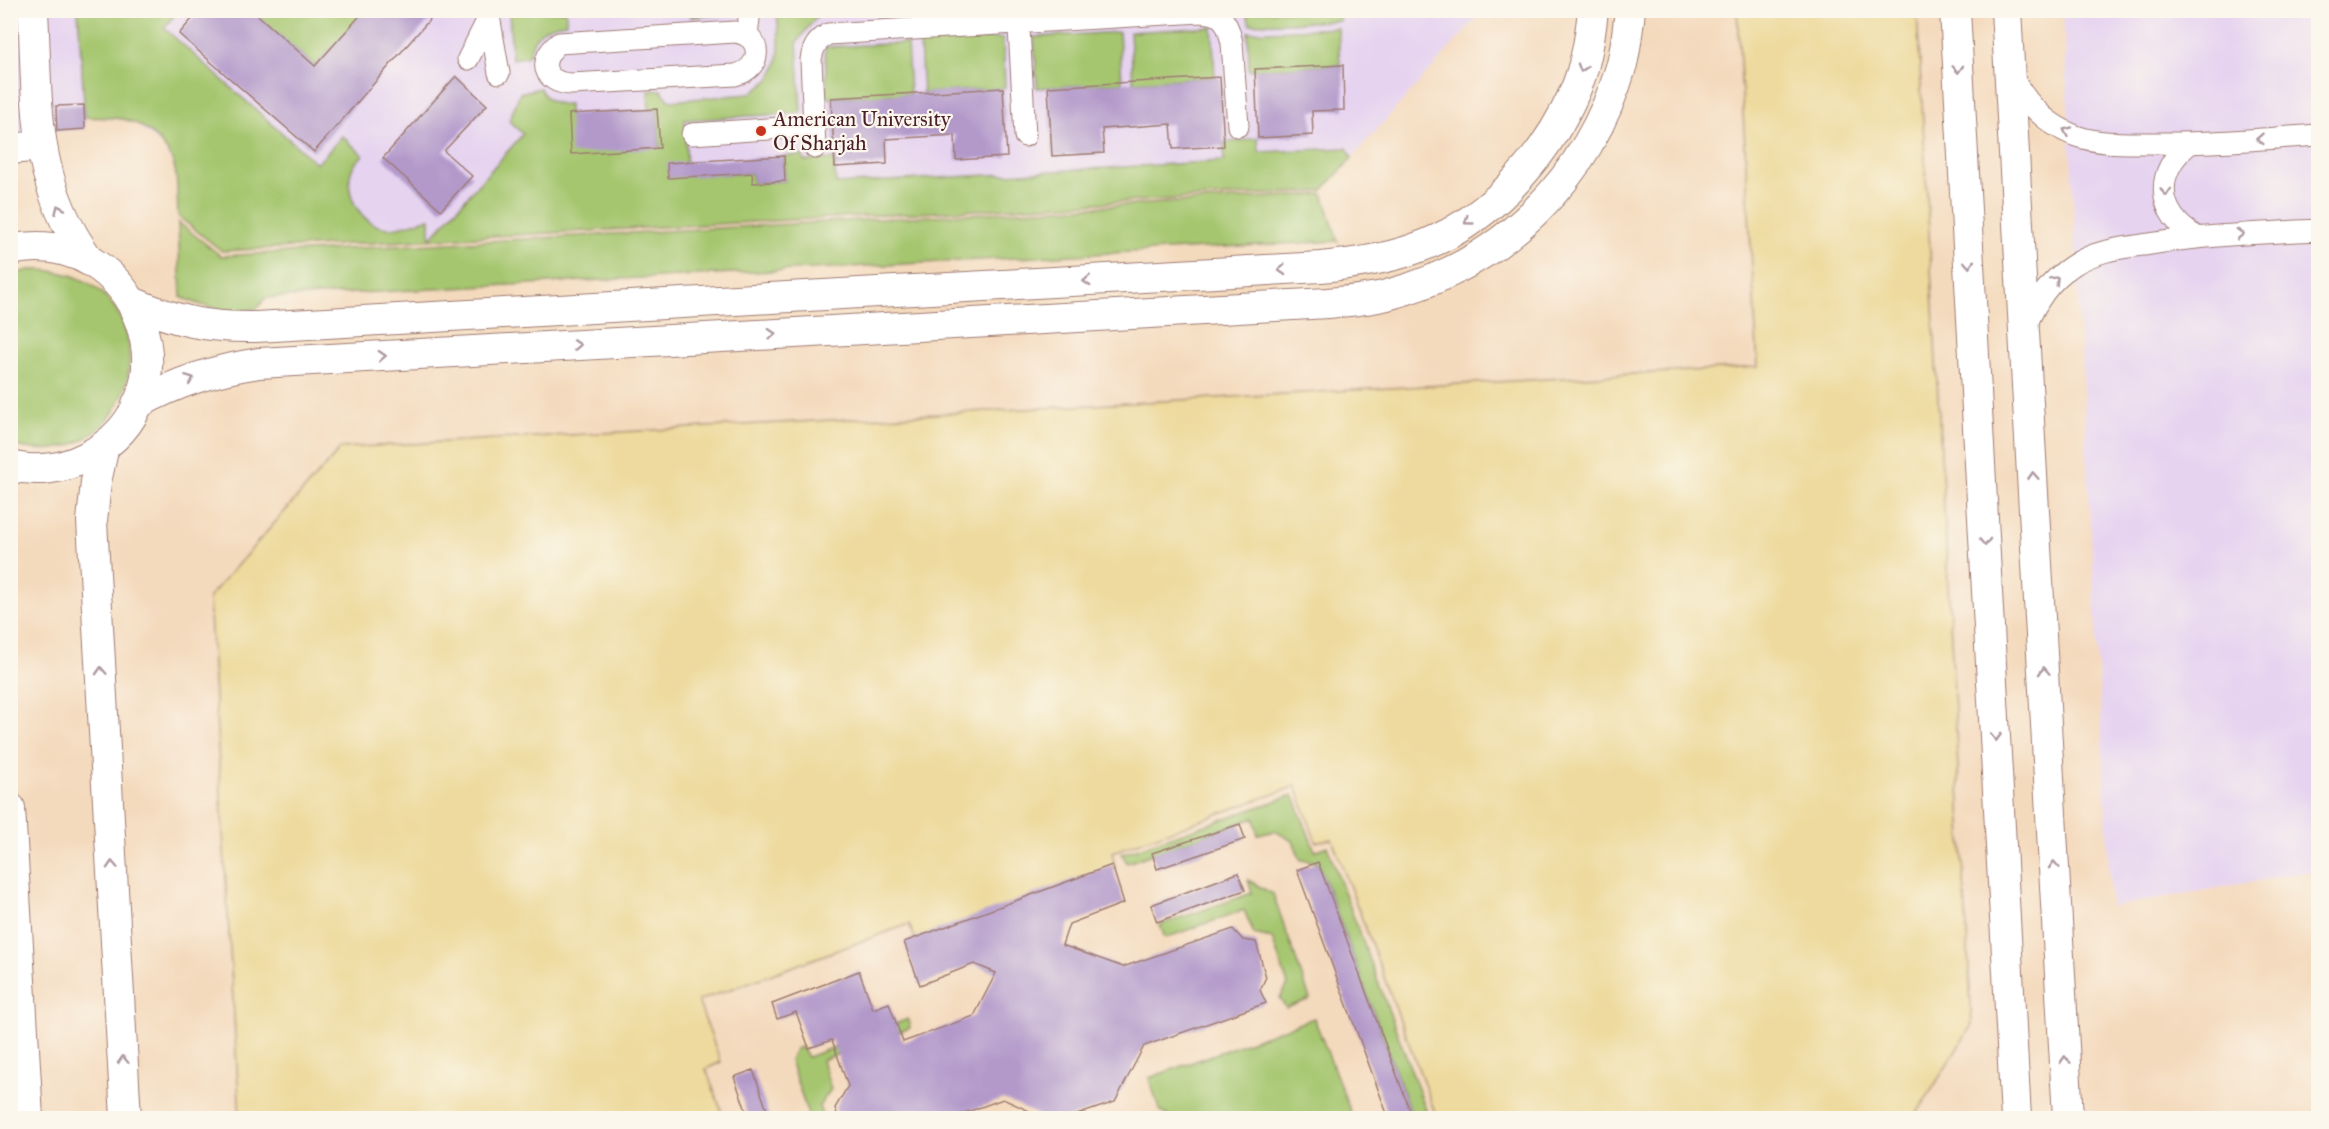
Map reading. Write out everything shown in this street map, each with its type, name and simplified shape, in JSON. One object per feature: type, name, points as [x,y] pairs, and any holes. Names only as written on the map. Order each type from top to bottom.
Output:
[{"type":"street","points":[[33,10],[44,164],[54,198],[69,230],[88,260]]},
{"type":"street","points":[[747,36],[750,10]]},
{"type":"street","points":[[132,302],[162,315],[192,324],[224,328],[256,327],[1310,268],[1368,262],[1413,250],[1456,230],[1493,202],[1527,169],[1554,131],[1575,89],[1589,45],[1593,10]]},
{"type":"street","points":[[137,404],[166,388],[196,376],[259,363],[1316,304],[1385,295],[1441,277],[1491,249],[1536,212],[1574,168],[1603,118],[1622,63],[1630,10]]},
{"type":"street","points":[[1955,10],[2016,1119]]},
{"type":"street","points":[[2006,10],[2068,1119]]},
{"type":"street","points":[[815,148],[811,60],[813,49],[819,40],[828,34],[1018,16],[1214,13],[1224,19],[1232,43],[1238,126]]},
{"type":"street","points":[[468,60],[488,15]]},
{"type":"street","points":[[488,15],[498,73]]},
{"type":"street","points":[[1018,16],[1024,136]]},
{"type":"street","points":[[735,32],[747,36],[753,42],[756,60],[744,73],[735,75],[561,84],[546,70],[545,59],[550,50],[559,43],[735,32]]},
{"type":"street","points":[[2009,71],[2020,92],[2035,110],[2054,125],[2075,135],[2098,141],[2191,143],[2319,135]]},
{"type":"street","points":[[692,134],[814,126]]},
{"type":"street","points":[[2191,143],[2172,161],[2167,173],[2165,192],[2169,211],[2176,222],[2197,237]]},
{"type":"street","points":[[10,149],[41,146]]},
{"type":"street","points":[[2025,330],[2032,311],[2056,278],[2073,265],[2110,249],[2197,237],[2319,230]]},
{"type":"street","points":[[10,250],[51,248],[76,254],[113,278],[132,302],[143,327],[147,352],[145,379],[137,404],[120,431],[104,446],[81,460],[55,467],[29,469],[10,466]]},
{"type":"street","points":[[104,446],[96,482],[92,521],[126,1119]]},
{"type":"street","points":[[10,808],[28,1119]]},
{"type":"shaded area","name":"American University Of Sharjah","points":[[11,11],[1483,11],[1322,191],[222,251],[178,216],[175,168],[163,146],[136,124],[125,120],[85,117],[85,129],[11,133]]},
{"type":"shaded area","points":[[2063,11],[2318,11],[2318,870],[2111,907]]},
{"type":"green space","points":[[691,10],[730,11],[726,14],[691,17]]},
{"type":"green space","points":[[78,11],[178,11],[164,28],[317,164],[342,136],[363,155],[353,167],[350,188],[352,198],[363,216],[370,222],[389,228],[405,226],[430,218],[430,239],[523,134],[509,121],[520,93],[540,88],[552,101],[569,104],[569,114],[660,147],[657,109],[649,109],[648,91],[661,90],[670,101],[749,94],[770,78],[775,69],[779,48],[777,11],[821,11],[797,42],[801,113],[685,120],[687,176],[752,173],[753,183],[785,181],[784,156],[803,155],[804,161],[834,159],[836,184],[1224,161],[1224,143],[1258,138],[1259,152],[1347,148],[1352,158],[1322,191],[222,251],[178,216],[173,161],[157,139],[142,127],[127,120],[85,117]]},
{"type":"green space","points":[[252,11],[365,11],[315,66]]},
{"type":"green space","points":[[509,11],[566,11],[566,23],[552,26],[541,32],[533,42],[529,56],[512,59]]},
{"type":"green space","points":[[1246,11],[1340,11],[1340,21],[1250,24]]},
{"type":"green space","points":[[1212,27],[1215,77],[1133,82],[1130,32]]},
{"type":"green space","points":[[1338,28],[1340,65],[1249,70],[1248,32]]},
{"type":"green space","points":[[1119,32],[1122,83],[1037,88],[1034,37]]},
{"type":"green space","points":[[1003,38],[1005,88],[923,93],[920,43]]},
{"type":"green space","points":[[907,43],[910,94],[827,98],[825,47]]},
{"type":"green space","points":[[1323,194],[1338,241],[265,298],[257,309],[247,310],[209,307],[181,297],[178,222],[221,256]]},
{"type":"green space","points":[[29,270],[77,278],[109,300],[126,333],[129,370],[118,405],[94,433],[58,448],[11,445],[10,275]]},
{"type":"green space","points":[[1293,795],[1315,851],[1327,846],[1429,1118],[1413,1118],[1318,862],[1301,860],[1293,841],[1275,831],[1258,835],[1254,818],[1127,863],[1122,854]]},
{"type":"green space","points":[[1248,880],[1273,894],[1310,999],[1286,1008],[1280,998],[1288,985],[1272,938],[1254,934],[1244,910],[1165,938],[1160,925],[1252,893]]},
{"type":"green space","points":[[1314,1018],[1353,1118],[1170,1118],[1159,1109],[1149,1078]]},
{"type":"green space","points":[[908,1019],[910,1028],[822,1060],[831,1089],[819,1106],[823,1118],[809,1118],[790,1060],[795,1049],[801,1047],[808,1057]]},
{"type":"sand","points":[[1737,11],[1917,11],[1972,1025],[1914,1118],[1437,1118],[1332,839],[1316,842],[1296,786],[1112,852],[1115,867],[916,941],[909,924],[698,1001],[721,1062],[706,1069],[724,1118],[240,1118],[209,597],[341,448],[1758,367]]},
{"type":"building","points":[[200,10],[252,10],[315,66],[365,10],[438,10],[314,152],[179,34]]},
{"type":"building","points":[[1343,65],[1344,110],[1312,111],[1313,135],[1258,138],[1255,69]]},
{"type":"building","points":[[456,76],[487,105],[444,151],[472,176],[441,210],[383,158]]},
{"type":"building","points":[[1220,77],[1224,146],[1173,149],[1171,124],[1102,129],[1104,153],[1052,156],[1048,87]]},
{"type":"building","points":[[1003,88],[1007,157],[956,160],[955,135],[886,139],[887,164],[835,167],[831,98]]},
{"type":"building","points":[[84,105],[85,129],[57,131],[56,106]]},
{"type":"building","points":[[657,109],[660,148],[571,154],[569,114]]},
{"type":"building","points":[[784,156],[785,181],[753,183],[752,173],[668,178],[667,163]]},
{"type":"building","points":[[1240,824],[1245,839],[1157,869],[1152,853]]},
{"type":"building","points":[[1318,862],[1413,1119],[1389,1119],[1297,870]]},
{"type":"building","points":[[1112,865],[1124,903],[1069,924],[1062,945],[1123,967],[1233,929],[1243,940],[1256,942],[1266,977],[1260,990],[1266,1003],[1144,1046],[1115,1102],[1065,1119],[1047,1119],[1003,1099],[948,1119],[839,1119],[835,1108],[848,1086],[832,1040],[809,1048],[796,1012],[777,1019],[772,1004],[859,971],[873,1009],[889,1003],[903,1042],[974,1016],[996,973],[974,964],[920,985],[904,942]]},
{"type":"building","points":[[1238,873],[1245,890],[1157,922],[1151,905]]},
{"type":"building","points":[[753,1070],[770,1119],[749,1119],[734,1077]]},
{"type":"place","name":"American University Of Sharjah","points":[[761,131]]}]
